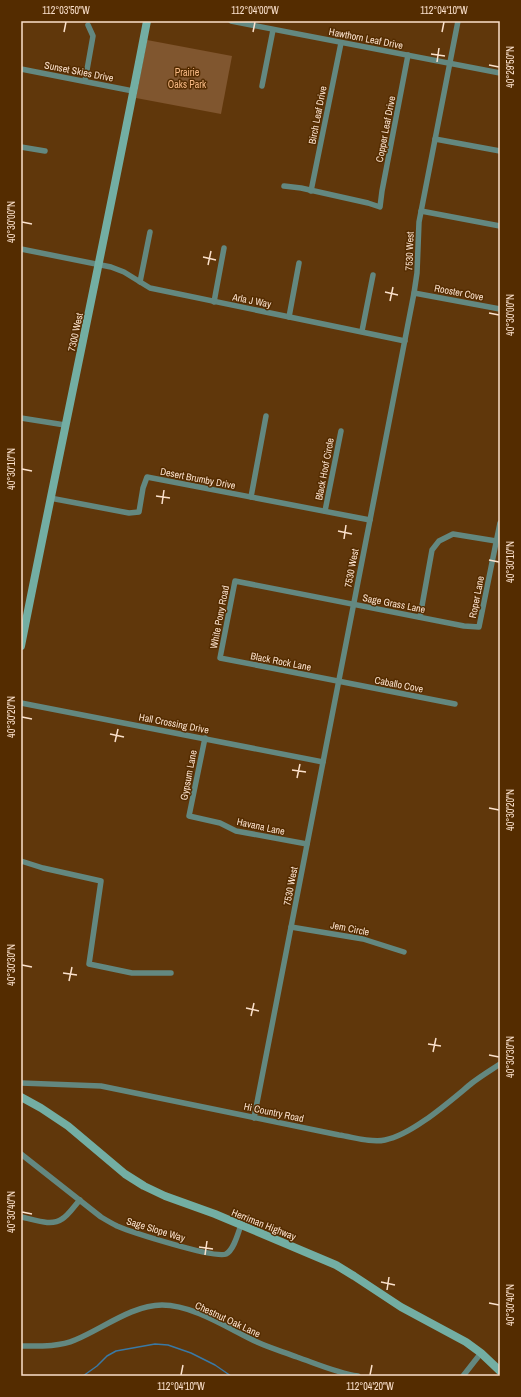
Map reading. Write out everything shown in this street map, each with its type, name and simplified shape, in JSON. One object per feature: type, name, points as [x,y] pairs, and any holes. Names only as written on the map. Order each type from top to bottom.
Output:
[{"type":"street","name":"7300 West","points":[[21,646],[147,21]]},
{"type":"street","name":"Hawthorn Leaf Drive","points":[[231,21],[500,73]]},
{"type":"street","name":"7530 West","points":[[254,1118],[414,293],[417,273],[419,222],[458,21]]},
{"type":"street","points":[[85,81],[93,36],[88,25]]},
{"type":"street","points":[[262,86],[272,30]]},
{"type":"street","name":"Birch Leaf Drive","points":[[311,191],[341,43]]},
{"type":"street","name":"Copper Leaf Drive","points":[[311,191],[368,202],[380,207],[408,56]]},
{"type":"street","name":"Sunset Skies Drive","points":[[21,69],[133,91]]},
{"type":"street","points":[[435,139],[500,151]]},
{"type":"street","points":[[21,146],[45,151]]},
{"type":"street","points":[[284,186],[311,191]]},
{"type":"street","points":[[421,210],[500,226]]},
{"type":"street","points":[[140,282],[150,232]]},
{"type":"street","points":[[214,302],[224,248]]},
{"type":"street","name":"Arla J Way","points":[[21,249],[99,265],[124,272],[150,288],[405,341]]},
{"type":"street","points":[[289,316],[299,264]]},
{"type":"street","points":[[362,332],[373,275]]},
{"type":"street","name":"Rooster Cove","points":[[414,293],[500,309]]},
{"type":"street","points":[[251,497],[266,416]]},
{"type":"street","points":[[21,418],[65,426]]},
{"type":"street","name":"Black Hoof Circle","points":[[325,511],[341,431]]},
{"type":"street","name":"Desert Brumby Drive","points":[[50,498],[129,513],[140,512],[143,488],[147,477],[370,520]]},
{"type":"street","name":"Roper Lane","points":[[480,627],[500,524]]},
{"type":"street","points":[[420,617],[432,550],[439,541],[452,534],[496,541]]},
{"type":"street","name":"Sage Grass Lane","points":[[235,581],[464,626],[480,627]]},
{"type":"street","name":"White Pony Road","points":[[220,658],[235,581]]},
{"type":"street","name":"Black Rock Lane","points":[[220,658],[339,682]]},
{"type":"street","name":"Caballo Cove","points":[[339,682],[456,704]]},
{"type":"street","name":"Hall Crossing Drive","points":[[21,703],[323,762]]},
{"type":"street","name":"Gypsum Lane","points":[[189,816],[205,738]]},
{"type":"street","name":"Havana Lane","points":[[189,816],[220,823],[236,831],[307,844]]},
{"type":"street","points":[[21,861],[43,868],[101,881],[89,964],[132,973],[171,973]]},
{"type":"street","name":"Jem Circle","points":[[291,927],[363,939],[404,952]]},
{"type":"street","name":"Hi Country Road","points":[[21,1083],[101,1086],[339,1135],[384,1141],[399,1136],[440,1109],[500,1064]]},
{"type":"street","name":"Herriman Highway","points":[[21,1097],[68,1126],[116,1167],[139,1183],[165,1196],[315,1255],[340,1267],[401,1307],[466,1342],[481,1353],[500,1371]]},
{"type":"street","name":"Sage Slope Way","points":[[21,1154],[106,1220],[118,1226],[192,1249],[220,1255],[226,1254],[230,1251],[241,1225]]},
{"type":"street","points":[[21,1217],[57,1222],[65,1217],[80,1200]]},
{"type":"street","name":"Chestnut Oak Lane","points":[[21,1346],[47,1346],[74,1341],[123,1316],[143,1308],[162,1305],[181,1308],[200,1314],[258,1343],[330,1369],[358,1376]]},
{"type":"street","points":[[463,1376],[481,1353]]},
{"type":"green space","name":"Prairie Oaks Park","points":[[147,40],[232,56],[221,114],[136,98]]},
{"type":"waterway","points":[[83,1376],[97,1366],[107,1356],[116,1351],[155,1344],[168,1345],[191,1353],[215,1365],[231,1376]]}]
